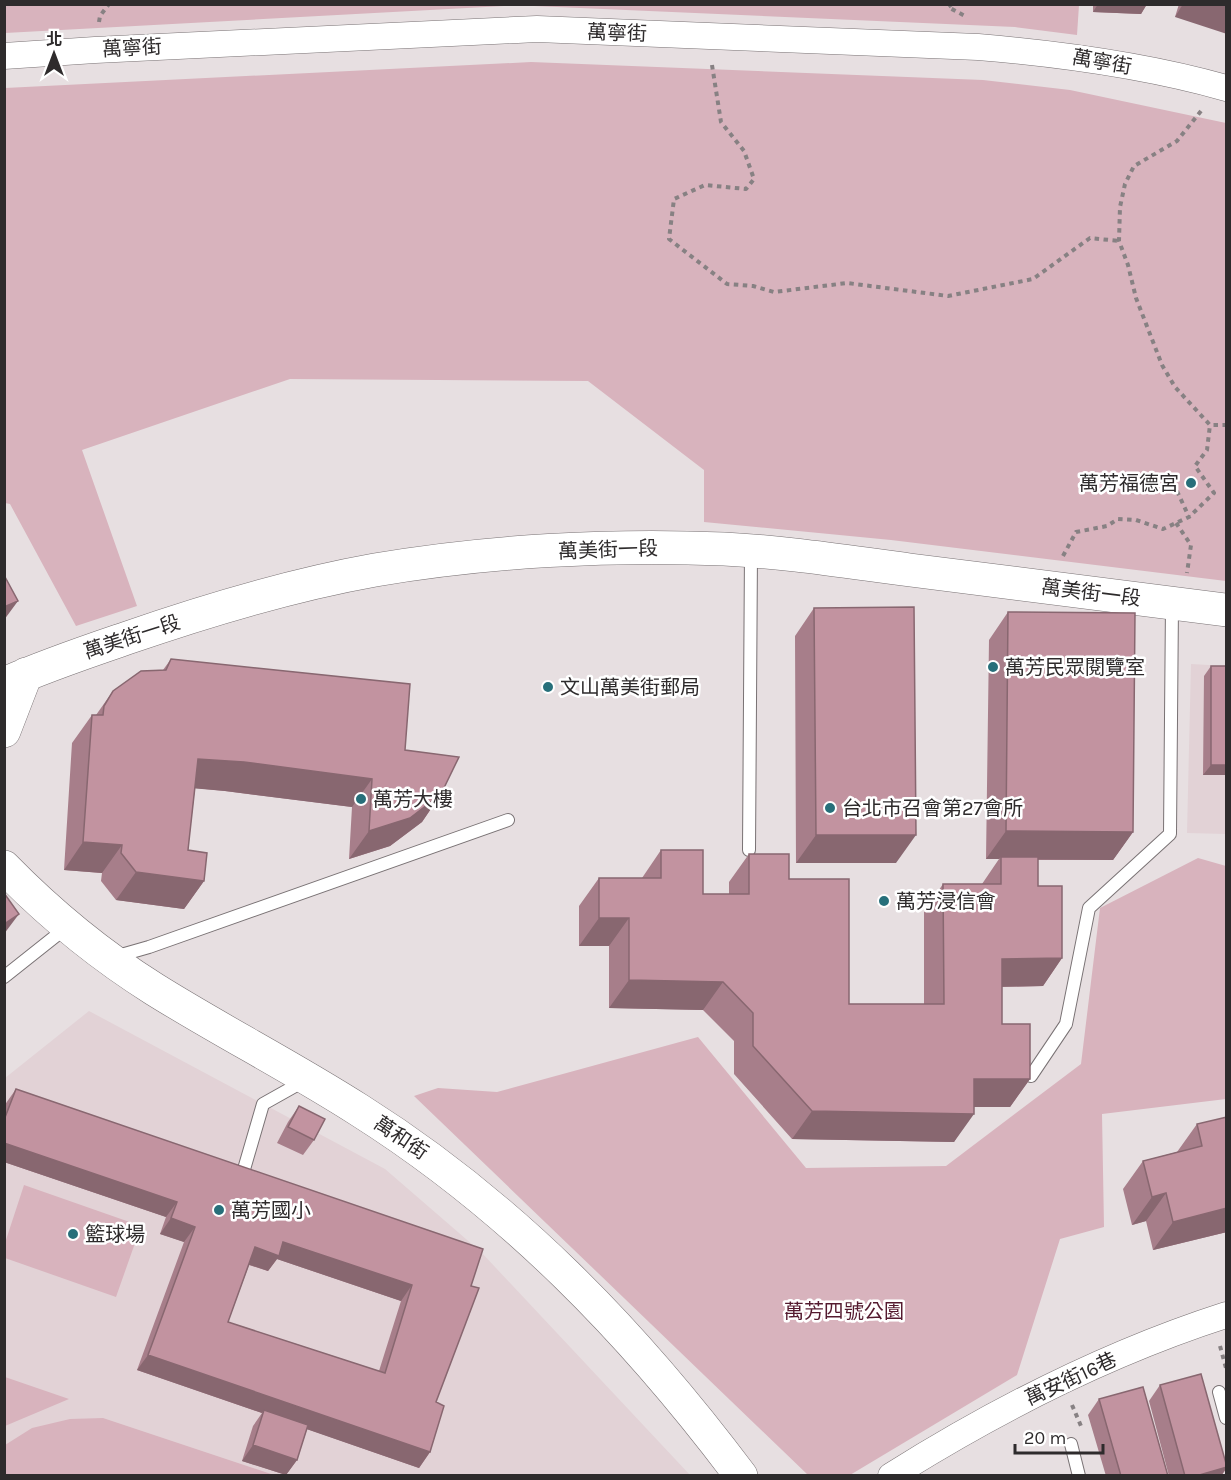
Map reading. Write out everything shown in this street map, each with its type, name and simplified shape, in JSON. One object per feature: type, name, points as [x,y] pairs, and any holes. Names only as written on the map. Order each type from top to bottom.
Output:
[{"type":"street","name":"萬寧街","points":[[4,56],[537,29],[1031,51],[1118,63],[1227,87]]},
{"type":"street","name":"萬美街一段","points":[[15,679],[146,631],[231,605],[374,570],[438,561],[597,549],[686,548],[751,551],[1227,610]]},
{"type":"street","points":[[4,731],[15,679]]},
{"type":"street","points":[[4,846],[14,877]]},
{"type":"street","name":"萬和街","points":[[14,877],[68,926],[154,989],[359,1110],[438,1163],[533,1243],[584,1290],[648,1358],[702,1423],[741,1476]]},
{"type":"street","name":"萬安街16巷","points":[[891,1476],[989,1418],[1062,1381],[1151,1343],[1227,1315]]},
{"type":"lane","points":[[749,850],[751,551]]},
{"type":"lane","points":[[1031,1076],[1066,1023],[1089,908],[1170,834],[1172,603]]},
{"type":"lane","points":[[110,958],[149,948],[508,820]]},
{"type":"lane","points":[[4,977],[68,926]]},
{"type":"lane","points":[[239,1186],[263,1104],[308,1079]]},
{"type":"lane","points":[[1219,1392],[1227,1418]]},
{"type":"lane","points":[[1071,1444],[1079,1476]]},
{"type":"path","points":[[712,65],[721,122],[744,151],[754,179],[746,189],[705,185],[674,198],[669,239],[727,284],[753,286],[774,292],[847,283],[948,296],[1033,279],[1090,238],[1119,241]]},
{"type":"path","points":[[1201,111],[1177,141],[1134,166],[1125,184],[1120,207],[1119,241],[1136,298],[1162,365],[1175,387],[1210,425],[1227,425]]},
{"type":"path","points":[[1063,556],[1076,532],[1107,526],[1118,519],[1137,520],[1163,529],[1189,517],[1214,493],[1195,466],[1207,450],[1210,425]]},
{"type":"path","points":[[1177,491],[1189,517]]},
{"type":"path","points":[[1176,523],[1191,545],[1187,573]]},
{"type":"path","points":[[1062,1381],[1082,1428],[1071,1444]]},
{"type":"shaded area","points":[[1191,664],[1226,666],[1226,834],[1187,833]]},
{"type":"shaded area","name":"萬芳國小","points":[[89,1011],[385,1169],[481,1252],[690,1475],[5,1476],[5,1078]]},
{"type":"green space","points":[[5,4],[1079,5],[1077,35],[1015,27],[534,6],[5,33]]},
{"type":"green space","points":[[531,62],[983,80],[1070,90],[1226,123],[1226,581],[891,540],[704,522],[704,470],[588,381],[290,379],[82,450],[137,606],[76,626],[10,504],[5,503],[5,88]]},
{"type":"green space","name":"萬芳四號公園","points":[[1198,858],[1226,866],[1226,1099],[1102,1114],[1104,1227],[1060,1239],[1017,1375],[850,1475],[808,1475],[414,1096],[438,1088],[497,1092],[698,1037],[806,1168],[946,1166],[1081,1064],[1100,908]]},
{"type":"green space","name":"籃球場","points":[[24,1185],[141,1226],[116,1297],[5,1258],[5,1243]]},
{"type":"green space","points":[[5,1377],[69,1399],[5,1426]]},
{"type":"green space","points":[[103,1418],[274,1475],[5,1475],[5,1445],[32,1428],[70,1419]]},
{"type":"building","points":[[4,575],[18,601],[4,607]]},
{"type":"building","points":[[914,607],[916,835],[816,835],[814,608]]},
{"type":"building","points":[[1008,612],[1135,613],[1133,832],[1006,831]]},
{"type":"building","name":"萬芳大樓","points":[[171,659],[410,684],[405,750],[459,757],[441,794],[410,818],[369,831],[372,779],[244,762],[198,759],[188,850],[207,853],[204,881],[136,872],[121,853],[122,845],[83,842],[92,715],[103,715],[104,706],[113,691],[141,671],[166,670]]},
{"type":"building","points":[[1211,666],[1227,666],[1227,765],[1211,765]]},
{"type":"building","points":[[661,850],[703,850],[703,894],[749,894],[749,854],[789,854],[789,879],[849,879],[849,1004],[944,1004],[943,884],[1001,884],[1001,857],[1038,857],[1038,886],[1062,886],[1062,958],[1002,959],[1002,1024],[1030,1024],[1030,1079],[974,1079],[974,1114],[812,1111],[753,1046],[753,1013],[723,982],[629,980],[629,918],[599,918],[599,878],[661,878]]},
{"type":"building","points":[[4,893],[19,914],[4,924]]},
{"type":"building","points":[[16,1089],[483,1249],[471,1286],[479,1288],[436,1402],[444,1406],[430,1452],[148,1355],[195,1227],[171,1218],[177,1202],[4,1143],[4,1120]],"holes":[[[283,1242],[412,1285],[385,1373],[228,1322],[255,1247],[279,1256]]]},
{"type":"building","points":[[299,1106],[325,1119],[314,1140],[288,1127]]},
{"type":"building","points":[[1227,1117],[1227,1208],[1173,1222],[1166,1193],[1152,1197],[1143,1161],[1202,1146],[1197,1124]]},
{"type":"building","points":[[1201,1374],[1227,1467],[1196,1476],[1185,1476],[1160,1385]]},
{"type":"building","points":[[1143,1387],[1168,1476],[1121,1476],[1099,1399]]},
{"type":"building","points":[[264,1410],[308,1425],[297,1460],[253,1445]]},
{"type":"place","name":"萬芳福德宮","points":[[1191,483]]},
{"type":"place","name":"萬芳民眾閱覽室","points":[[993,667]]},
{"type":"place","name":"文山萬美街郵局","points":[[548,687]]},
{"type":"place","name":"萬芳大樓","points":[[361,799]]},
{"type":"place","name":"台北市召會第27會所","points":[[830,808]]},
{"type":"place","name":"萬芳浸信會","points":[[884,901]]},
{"type":"place","name":"萬芳國小","points":[[219,1210]]},
{"type":"place","name":"籃球場","points":[[73,1234]]}]
